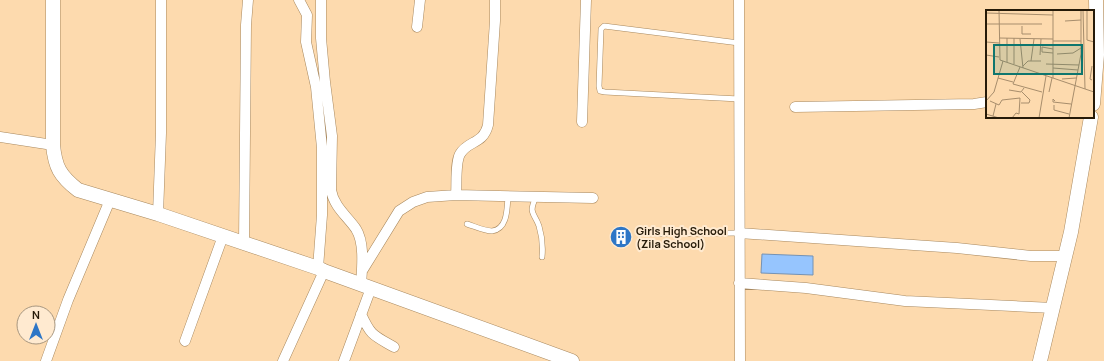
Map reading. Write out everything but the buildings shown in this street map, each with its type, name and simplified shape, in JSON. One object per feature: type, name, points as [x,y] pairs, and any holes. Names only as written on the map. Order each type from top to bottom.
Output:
[{"type":"street","points":[[54,0],[54,161],[59,172],[68,183],[78,190],[158,214],[321,269],[365,281],[572,361]]},
{"type":"street","points":[[158,214],[161,133],[161,0]]},
{"type":"street","points":[[244,243],[246,25],[248,0]]},
{"type":"street","points":[[283,361],[321,269],[322,148],[316,87],[306,42],[307,16],[299,0]]},
{"type":"street","points":[[321,0],[321,38],[332,136],[331,190],[333,199],[357,230],[360,237],[365,281],[361,314],[344,361]]},
{"type":"street","points":[[417,27],[420,0]]},
{"type":"street","points":[[456,195],[459,155],[464,149],[484,136],[488,125],[495,0]]},
{"type":"street","points":[[582,122],[586,0]]},
{"type":"street","points":[[739,0],[740,361]]},
{"type":"street","points":[[1094,92],[1097,55],[1095,38],[1096,0]]},
{"type":"street","points":[[795,107],[974,104],[986,102]]},
{"type":"street","points":[[1040,361],[1071,232],[1091,118]]},
{"type":"street","points":[[0,137],[53,145]]},
{"type":"street","points":[[365,281],[396,216],[404,206],[412,202],[427,197],[456,195],[593,198]]},
{"type":"street","points":[[46,361],[68,300],[110,200]]},
{"type":"street","points":[[739,233],[957,248],[1031,256],[1065,256]]},
{"type":"street","points":[[185,341],[223,236]]},
{"type":"street","points":[[739,283],[806,288],[905,301],[1053,308]]},
{"type":"street","points":[[361,314],[368,330],[372,335],[394,346]]},
{"type":"lane","points":[[739,43],[604,26],[601,29],[599,86],[600,90],[605,92],[660,96],[739,98]]},
{"type":"lane","points":[[467,224],[491,231],[498,229],[504,222],[507,213],[508,196]]},
{"type":"lane","points":[[536,197],[532,212],[539,226],[543,250],[542,257]]},
{"type":"lane","points":[[651,234],[739,233]]},
{"type":"water","points":[[762,254],[813,256],[813,275],[761,273]]},
{"type":"place","name":"Girls High School (Zila School)","points":[[621,237]]}]
